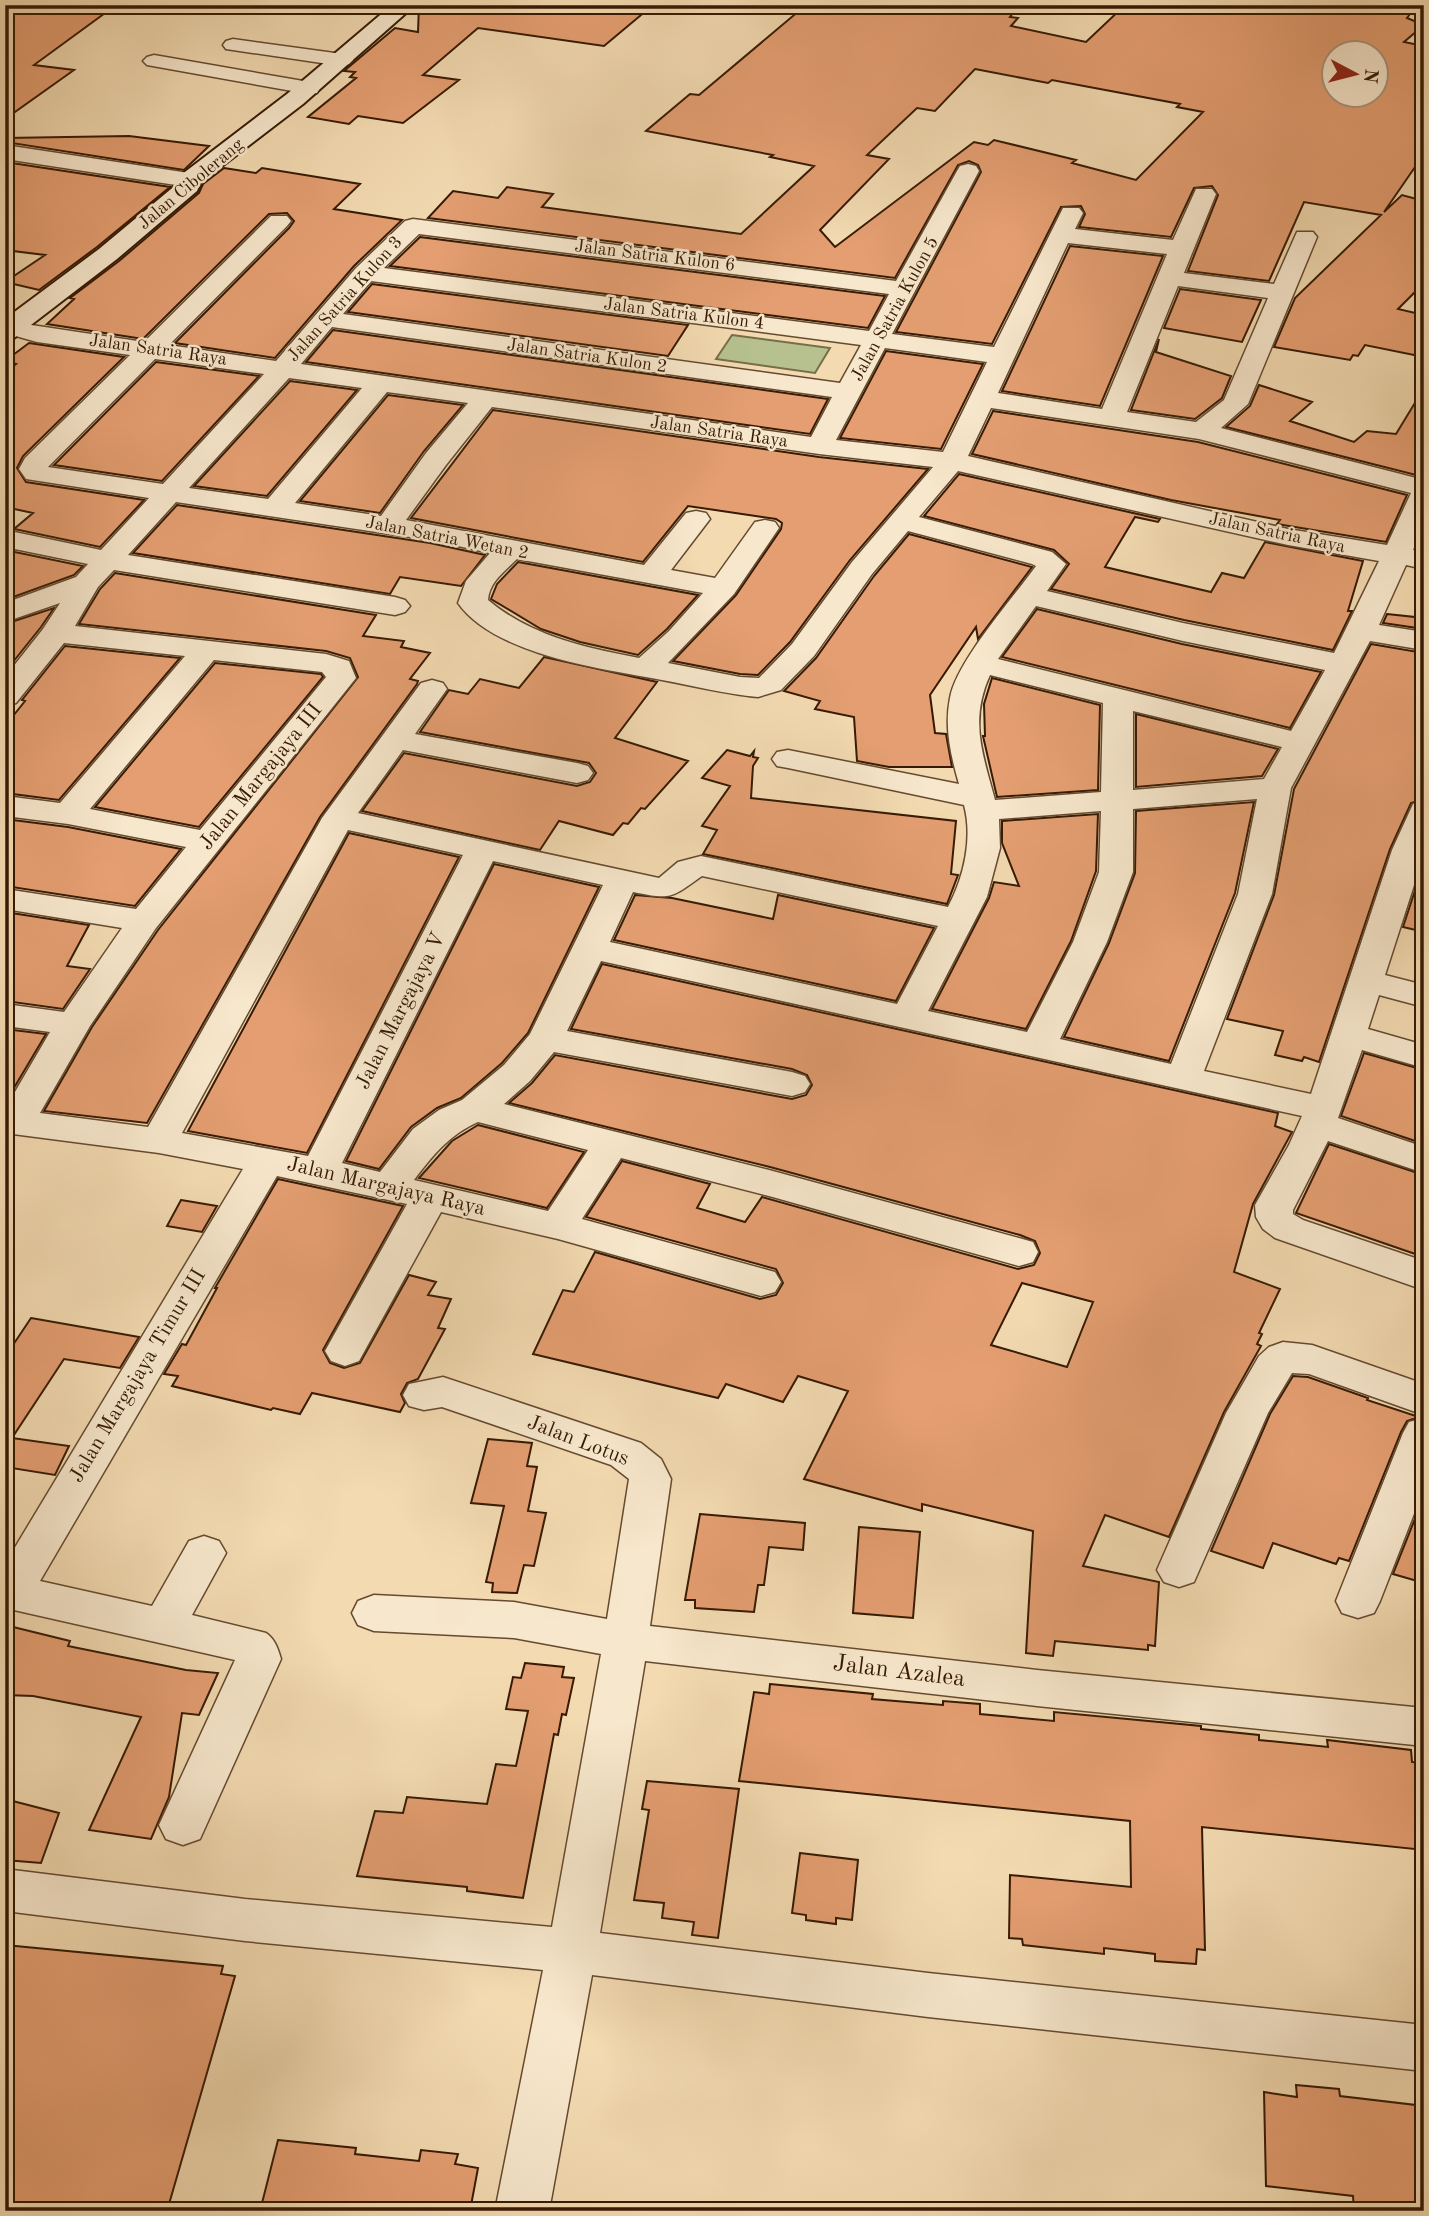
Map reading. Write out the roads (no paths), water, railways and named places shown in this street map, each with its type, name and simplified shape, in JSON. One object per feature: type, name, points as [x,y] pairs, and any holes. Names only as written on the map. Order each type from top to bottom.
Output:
[{"type":"street","name":"Jalan Cibolerang","points":[[10,324],[118,245],[189,186],[190,180],[309,88],[405,5]]},
{"type":"street","points":[[233,46],[342,60]]},
{"type":"street","points":[[154,61],[309,88]]},
{"type":"street","points":[[5,152],[190,180]]},
{"type":"street","name":"Jalan Satria Kulon 5","points":[[819,446],[968,172]]},
{"type":"street","points":[[1112,417],[1204,194]]},
{"type":"street","points":[[150,349],[279,222]]},
{"type":"street","points":[[510,548],[481,581],[472,596],[473,603],[491,618],[550,648],[740,686],[758,688],[771,684],[803,650],[854,579],[952,461],[1066,224],[1182,248]]},
{"type":"street","name":"Jalan Satria Kulon 6","points":[[407,230],[412,226],[421,226],[707,317],[905,289]]},
{"type":"street","name":"Jalan Satria Kulon 3","points":[[86,583],[407,230]]},
{"type":"street","points":[[1201,431],[1235,404],[1305,237]]},
{"type":"street","name":"Jalan Satria Kulon 4","points":[[365,274],[1003,356]]},
{"type":"street","points":[[1170,278],[1283,293]]},
{"type":"street","name":"Jalan Satria Kulon 2","points":[[326,319],[707,317],[849,393]]},
{"type":"street","name":"Jalan Satria Raya","points":[[10,324],[37,334],[819,446],[952,461],[1288,537],[1409,558]]},
{"type":"street","name":"Jalan Satria Wetan 2","points":[[150,349],[33,469],[42,474],[388,526],[724,588]]},
{"type":"street","points":[[276,508],[382,382]]},
{"type":"street","points":[[388,526],[436,459],[486,398]]},
{"type":"street","points":[[983,399],[1201,431],[1424,488]]},
{"type":"street","points":[[577,435],[594,414]]},
{"type":"street","points":[[1183,1080],[1255,894],[1275,788],[1361,631],[1409,558],[1424,495]]},
{"type":"street","points":[[650,576],[696,519]]},
{"type":"street","points":[[901,521],[1051,562],[1051,567],[980,664],[965,696],[962,729],[969,768],[980,804],[984,848],[975,884],[959,920],[907,1017]]},
{"type":"street","points":[[645,668],[664,653],[724,588],[765,528]]},
{"type":"street","points":[[5,538],[108,560],[396,606]]},
{"type":"street","points":[[5,613],[86,583]]},
{"type":"street","points":[[5,697],[56,633],[86,583]]},
{"type":"street","points":[[1029,596],[1183,632],[1342,664]]},
{"type":"street","points":[[1361,631],[1424,641]]},
{"type":"street","name":"Jalan Margajaya III","points":[[11,1122],[73,1024],[144,920],[341,678],[338,667],[326,663],[56,633]]},
{"type":"street","points":[[68,814],[207,649]]},
{"type":"street","points":[[980,664],[1300,742]]},
{"type":"street","points":[[159,1141],[338,818],[432,689]]},
{"type":"street","points":[[1038,1047],[1108,900],[1116,872],[1118,696]]},
{"type":"street","points":[[394,739],[577,773]]},
{"type":"street","points":[[788,759],[980,804],[1117,800],[1275,788]]},
{"type":"street","points":[[5,806],[68,814],[210,842]]},
{"type":"street","points":[[1424,811],[1400,868],[1349,1035],[1319,1116],[1274,1205],[1277,1222],[1289,1229],[1424,1276]]},
{"type":"street","points":[[338,818],[622,881],[666,888],[690,868],[701,866],[959,920]]},
{"type":"street","name":"Jalan Margajaya V","points":[[319,1171],[482,850]]},
{"type":"street","points":[[389,1187],[426,1138],[452,1119],[475,1109],[517,1073],[546,1039],[622,881]]},
{"type":"street","points":[[5,899],[144,920]]},
{"type":"street","points":[[589,948],[1183,1080],[1319,1116],[1424,1160]]},
{"type":"street","points":[[1364,981],[1424,996]]},
{"type":"street","points":[[5,1015],[73,1024]]},
{"type":"street","points":[[1349,1035],[1424,1057]]},
{"type":"street","points":[[546,1039],[792,1084]]},
{"type":"street","points":[[475,1109],[1019,1252]]},
{"type":"street","name":"Jalan Margajaya Raya","points":[[11,1122],[159,1141],[319,1171],[558,1226],[761,1282]]},
{"type":"street","points":[[558,1226],[612,1143]]},
{"type":"street","name":"Jalan Margajaya Timur III","points":[[183,1825],[258,1660],[256,1650],[250,1646],[8,1591],[267,1161]]},
{"type":"street","points":[[345,1351],[430,1197]]},
{"type":"street","points":[[1179,1570],[1247,1413],[1273,1366],[1283,1357],[1312,1360],[1424,1400]]},
{"type":"street","name":"Jalan Lotus","points":[[424,1395],[443,1392],[544,1426],[626,1454],[646,1470],[650,1479],[628,1641]]},
{"type":"street","points":[[1358,1601],[1424,1433]]},
{"type":"street","points":[[163,1626],[204,1553]]},
{"type":"street","name":"Jalan Azalea","points":[[374,1613],[514,1620],[628,1641],[1037,1688],[1424,1727]]},
{"type":"street","points":[[522,2211],[628,1641]]},
{"type":"street","points":[[5,1890],[245,1920],[572,1951],[928,1996],[1424,2048]]}]
